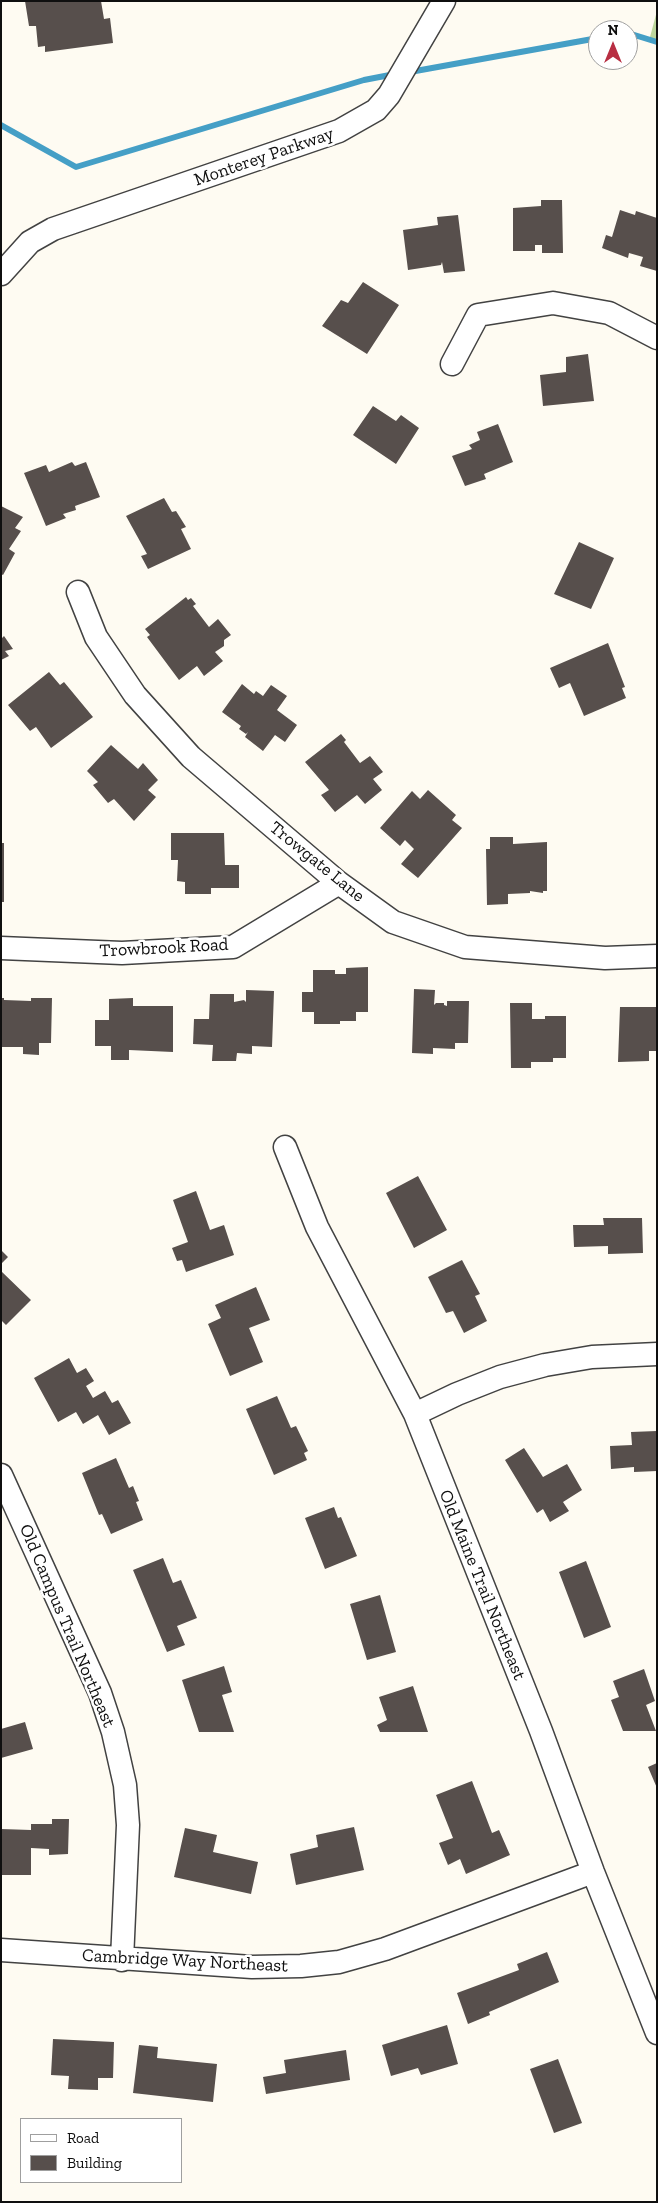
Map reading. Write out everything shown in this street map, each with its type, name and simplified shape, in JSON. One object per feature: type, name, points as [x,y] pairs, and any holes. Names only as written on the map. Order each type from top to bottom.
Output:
[{"type":"street","name":"Monterey Parkway","points":[[1,274],[30,242],[53,229],[340,131],[376,110],[389,94],[444,1]]},
{"type":"street","name":"Monterey Parkway","points":[[1,247],[30,242]]},
{"type":"street","points":[[452,364],[478,315],[553,303],[609,313],[657,338]]},
{"type":"street","name":"Trowgate Lane","points":[[78,592],[96,637],[134,695],[191,757],[338,883],[393,922],[465,947],[605,958],[657,956]]},
{"type":"street","name":"Trowbrook Road","points":[[1,948],[122,953],[233,947],[338,883]]},
{"type":"street","name":"Old Maine Trail Northeast","points":[[285,1147],[318,1227],[415,1414],[541,1731],[593,1872],[657,2033]]},
{"type":"street","points":[[415,1414],[457,1394],[500,1377],[545,1365],[592,1358],[657,1354]]},
{"type":"street","name":"Old Campus Trail Northeast","points":[[1,1475],[100,1692],[113,1732],[125,1785],[128,1825],[122,1960]]},
{"type":"street","name":"Cambridge Way Northeast","points":[[1,1950],[122,1960],[252,1967],[301,1966],[339,1962],[385,1949],[593,1872]]},
{"type":"green space","points":[[657,11],[657,45],[650,37]]},
{"type":"building","points":[[25,1],[101,1],[104,19],[110,18],[113,43],[45,52],[45,46],[38,47],[36,26],[29,26]]},
{"type":"building","points":[[541,200],[562,200],[563,253],[542,253],[542,245],[535,245],[535,251],[513,251],[513,208],[541,206]]},
{"type":"building","points":[[620,210],[635,215],[636,211],[657,218],[657,271],[640,266],[643,257],[629,253],[628,258],[602,248],[606,235],[612,237]]},
{"type":"building","points":[[458,215],[465,271],[444,273],[442,262],[441,265],[408,270],[403,230],[438,225],[437,217]]},
{"type":"building","points":[[363,282],[399,305],[367,354],[322,326],[341,300],[348,303]]},
{"type":"building","points":[[588,354],[594,401],[543,406],[540,375],[566,372],[566,357]]},
{"type":"building","points":[[373,406],[396,421],[401,415],[419,428],[396,464],[353,435]]},
{"type":"building","points":[[498,424],[513,462],[484,474],[486,479],[465,486],[452,456],[472,449],[469,445],[480,440],[477,432]]},
{"type":"building","points":[[72,462],[75,466],[86,462],[100,497],[75,506],[76,510],[63,514],[66,518],[46,526],[24,473],[46,465],[49,472]]},
{"type":"building","points":[[164,498],[172,512],[176,511],[186,527],[181,529],[191,549],[148,569],[141,556],[147,554],[126,516]]},
{"type":"building","points":[[1,506],[23,517],[15,528],[21,531],[9,549],[15,553],[3,575],[1,574]]},
{"type":"building","points":[[579,542],[614,558],[591,609],[554,594]]},
{"type":"building","points":[[186,597],[188,600],[191,598],[196,604],[193,606],[209,627],[218,619],[231,635],[224,640],[224,646],[215,652],[223,661],[204,676],[197,666],[179,680],[147,637],[150,635],[145,629]]},
{"type":"building","points":[[4,636],[13,649],[5,651],[9,656],[1,660],[1,639]]},
{"type":"building","points":[[608,643],[625,687],[622,688],[626,698],[584,716],[570,683],[559,688],[550,668]]},
{"type":"building","points":[[49,672],[60,685],[64,682],[93,717],[51,748],[36,727],[30,731],[8,705]]},
{"type":"building","points":[[242,684],[254,694],[256,691],[263,696],[271,685],[287,696],[277,710],[297,725],[285,742],[275,735],[263,751],[245,737],[248,732],[246,734],[239,729],[241,726],[222,712]]},
{"type":"building","points":[[341,734],[346,740],[344,742],[360,763],[370,756],[383,772],[373,779],[382,790],[365,804],[357,795],[335,812],[321,795],[329,790],[305,762]]},
{"type":"building","points":[[111,745],[138,769],[143,763],[158,780],[148,790],[156,797],[134,821],[114,799],[108,803],[93,785],[98,782],[87,771]]},
{"type":"building","points":[[428,790],[456,815],[452,820],[462,828],[418,878],[401,864],[414,849],[405,840],[400,846],[380,828],[412,791],[420,799]]},
{"type":"building","points":[[171,833],[224,833],[225,865],[239,865],[239,888],[211,888],[211,894],[185,894],[185,882],[177,881],[178,860],[171,860]]},
{"type":"building","points":[[490,837],[513,837],[513,844],[547,842],[547,891],[543,891],[543,893],[530,891],[530,893],[508,894],[508,904],[487,905],[486,849],[490,849]]},
{"type":"building","points":[[1,843],[4,843],[4,902],[1,902]]},
{"type":"building","points":[[368,967],[368,1012],[356,1012],[356,1021],[340,1021],[340,1024],[314,1024],[314,1012],[302,1012],[302,992],[313,992],[313,970],[335,970],[335,974],[346,974],[346,968]]},
{"type":"building","points":[[414,989],[435,990],[434,1005],[436,1003],[444,1003],[447,1006],[447,1001],[469,1001],[468,1043],[455,1043],[455,1049],[433,1048],[433,1054],[412,1053]]},
{"type":"building","points":[[246,990],[274,991],[272,1047],[252,1046],[252,1054],[237,1053],[236,1061],[212,1061],[213,1045],[193,1044],[194,1019],[209,1019],[210,994],[234,994],[234,1002],[244,1000],[246,1002]]},
{"type":"building","points":[[1,998],[4,998],[4,1000],[31,1001],[31,998],[52,998],[51,1043],[39,1043],[39,1055],[23,1054],[23,1047],[1,1047]]},
{"type":"building","points":[[133,998],[133,1006],[173,1006],[173,1052],[129,1050],[129,1060],[111,1060],[111,1046],[95,1046],[95,1020],[109,1020],[109,999]]},
{"type":"building","points":[[510,1003],[532,1003],[532,1019],[545,1019],[545,1016],[566,1016],[566,1058],[553,1058],[553,1062],[531,1062],[531,1068],[511,1068]]},
{"type":"building","points":[[620,1007],[657,1007],[657,1051],[649,1051],[649,1061],[618,1062]]},
{"type":"building","points":[[418,1176],[447,1230],[414,1248],[386,1193]]},
{"type":"building","points":[[196,1191],[210,1230],[224,1225],[234,1255],[186,1272],[182,1260],[177,1261],[172,1248],[188,1242],[173,1200]]},
{"type":"building","points":[[603,1218],[642,1218],[643,1253],[608,1254],[608,1246],[574,1247],[573,1225],[604,1225]]},
{"type":"building","points":[[1,1250],[8,1257],[1,1264]]},
{"type":"building","points":[[462,1260],[480,1294],[475,1296],[487,1321],[464,1333],[453,1311],[446,1313],[428,1277]]},
{"type":"building","points":[[1,1271],[31,1300],[6,1325],[1,1320]]},
{"type":"building","points":[[256,1287],[270,1320],[249,1328],[263,1362],[230,1376],[208,1324],[221,1318],[215,1305]]},
{"type":"building","points":[[69,1358],[77,1373],[86,1368],[94,1381],[86,1386],[93,1398],[105,1391],[112,1403],[118,1400],[131,1423],[109,1435],[98,1415],[83,1424],[76,1412],[58,1422],[34,1378]]},
{"type":"building","points":[[277,1396],[291,1428],[296,1426],[308,1451],[304,1453],[307,1460],[274,1475],[246,1409]]},
{"type":"building","points":[[657,1431],[657,1471],[634,1472],[634,1467],[611,1469],[610,1446],[632,1445],[631,1432]]},
{"type":"building","points":[[524,1448],[543,1477],[567,1464],[582,1490],[563,1502],[569,1511],[550,1522],[543,1509],[537,1513],[505,1460]]},
{"type":"building","points":[[116,1458],[129,1488],[133,1486],[139,1501],[136,1502],[143,1520],[111,1534],[102,1514],[99,1515],[82,1473]]},
{"type":"building","points":[[334,1507],[338,1518],[341,1517],[357,1556],[325,1569],[305,1518]]},
{"type":"building","points":[[163,1558],[173,1583],[181,1580],[197,1618],[177,1626],[185,1645],[167,1652],[133,1570]]},
{"type":"building","points":[[586,1561],[611,1627],[584,1638],[559,1572]]},
{"type":"building","points":[[380,1595],[396,1652],[367,1660],[350,1604]]},
{"type":"building","points":[[224,1666],[232,1692],[222,1695],[234,1732],[199,1732],[182,1680]]},
{"type":"building","points":[[644,1669],[655,1701],[646,1705],[656,1731],[623,1731],[611,1700],[619,1697],[613,1681]]},
{"type":"building","points":[[413,1686],[428,1732],[380,1732],[377,1725],[387,1720],[379,1697]]},
{"type":"building","points":[[25,1722],[33,1749],[1,1758],[1,1729]]},
{"type":"building","points":[[657,1763],[657,1788],[648,1767]]},
{"type":"building","points":[[472,1781],[492,1833],[499,1830],[510,1855],[466,1874],[460,1859],[448,1865],[439,1843],[453,1838],[436,1795]]},
{"type":"building","points":[[52,1819],[69,1819],[68,1854],[49,1855],[49,1849],[31,1848],[31,1875],[1,1875],[1,1829],[31,1830],[31,1824],[52,1824]]},
{"type":"building","points":[[354,1827],[364,1870],[296,1885],[290,1854],[318,1847],[316,1835]]},
{"type":"building","points":[[185,1828],[217,1835],[213,1852],[258,1862],[251,1894],[174,1877]]},
{"type":"building","points":[[547,1952],[559,1982],[489,2012],[490,2015],[468,2024],[457,1993],[519,1970],[517,1964]]},
{"type":"building","points":[[447,2025],[458,2064],[421,2075],[418,2068],[391,2076],[382,2045]]},
{"type":"building","points":[[53,2039],[114,2042],[113,2078],[98,2078],[98,2090],[68,2089],[69,2076],[51,2075]]},
{"type":"building","points":[[139,2045],[158,2047],[157,2058],[217,2064],[213,2102],[133,2093]]},
{"type":"building","points":[[346,2050],[350,2080],[266,2094],[263,2077],[286,2073],[284,2060]]},
{"type":"building","points":[[558,2059],[582,2123],[554,2133],[530,2069]]},
{"type":"waterway","points":[[638,36],[657,42]]},
{"type":"waterway","points":[[410,72],[588,40]]},
{"type":"waterway","points":[[1,125],[76,167],[364,80],[395,74]]}]
